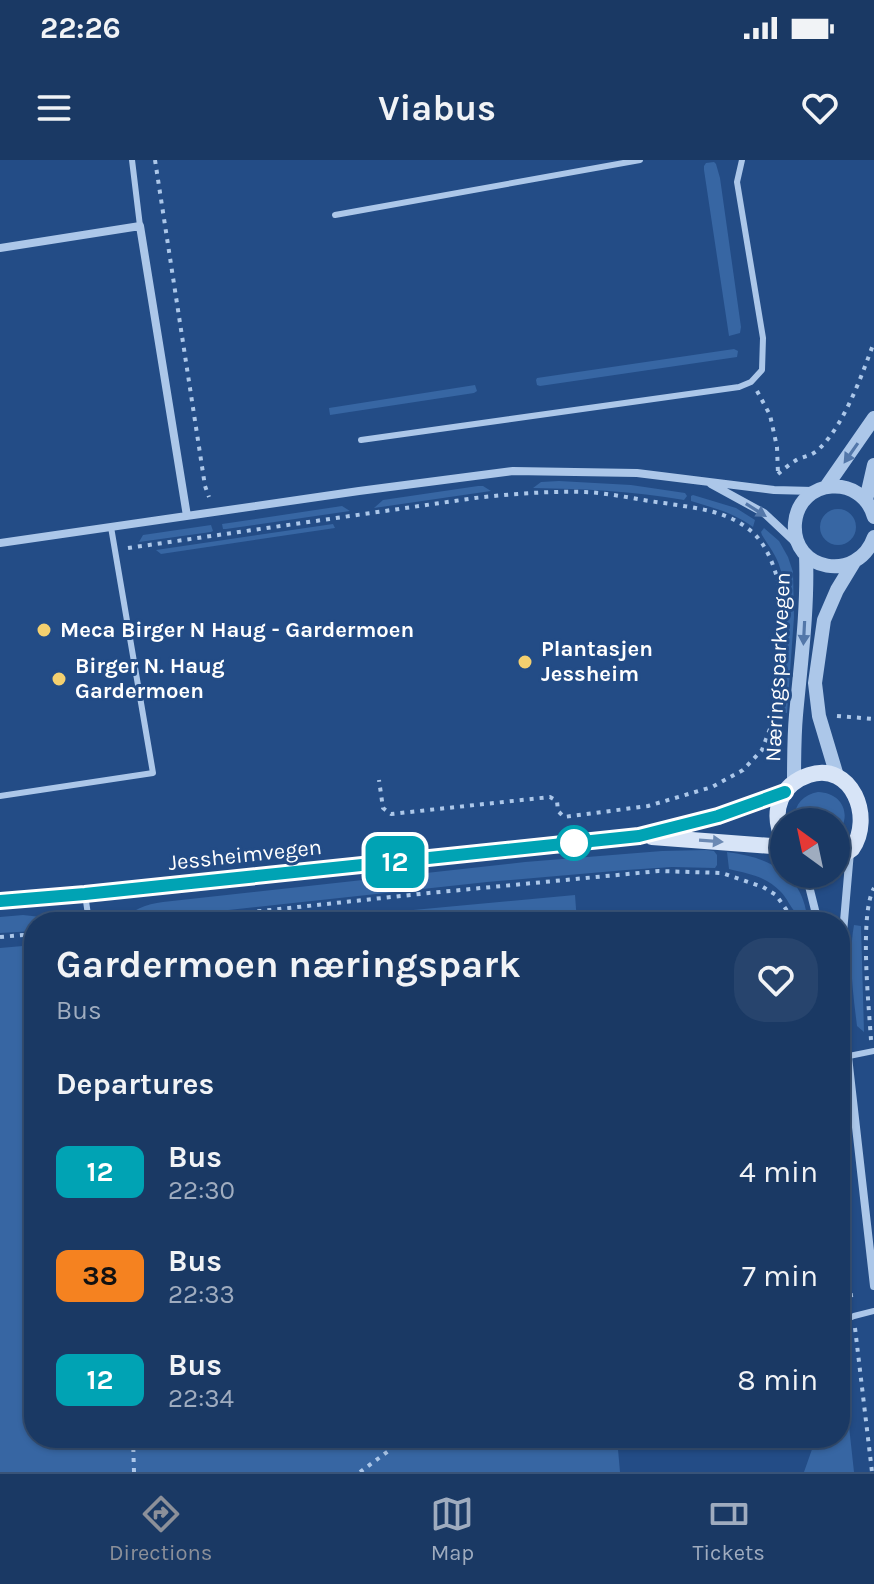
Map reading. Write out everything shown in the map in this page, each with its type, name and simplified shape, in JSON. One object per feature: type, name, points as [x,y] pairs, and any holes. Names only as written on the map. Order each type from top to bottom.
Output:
[{"type":"main road","name":"Jessheimvegen","points":[[0,901],[639,836],[718,816],[815,773],[837,776]]},
{"type":"main road","points":[[837,776],[854,787],[865,808],[866,819],[855,847]]},
{"type":"main road","points":[[778,808],[789,787]]},
{"type":"main road","points":[[854,787],[874,788]]},
{"type":"main road","name":"Jessheimvegen","points":[[639,836],[770,846]]},
{"type":"street","points":[[0,248],[140,226],[187,516]]},
{"type":"street","name":"Næringsparkvegen","points":[[874,418],[821,489],[801,505],[795,525],[796,536],[803,550],[816,562],[828,566],[854,562],[864,555],[874,537]]},
{"type":"street","points":[[866,500],[874,465]]},
{"type":"street","points":[[0,543],[513,471],[637,473],[774,490],[848,488],[866,500],[874,517]]},
{"type":"street","points":[[707,482],[764,513],[803,550]]},
{"type":"street","name":"Næringsparkvegen","points":[[789,787],[806,608],[803,550]]},
{"type":"street","name":"Næringsparkvegen","points":[[837,776],[819,716],[815,683],[824,620],[854,562]]},
{"type":"street","points":[[847,912],[855,847]]},
{"type":"street","points":[[810,888],[816,912]]},
{"type":"street","points":[[850,1065],[874,1286]]},
{"type":"lane","points":[[132,160],[140,226]]},
{"type":"lane","points":[[577,160],[579,171]]},
{"type":"lane","points":[[335,215],[640,160]]},
{"type":"lane","points":[[361,440],[739,387],[751,382],[762,370],[763,338],[737,182],[742,160]]},
{"type":"lane","points":[[0,796],[153,773],[111,527]]},
{"type":"lane","points":[[85,894],[88,912]]},
{"type":"lane","points":[[850,1056],[873,1051]]},
{"type":"lane","points":[[850,1318],[874,1311]]},
{"type":"path","points":[[155,160],[205,486],[215,512],[218,535]]},
{"type":"path","points":[[751,382],[770,415],[777,447],[778,474],[797,460],[808,457],[827,440],[847,406],[874,342]]},
{"type":"path","points":[[115,550],[475,498],[587,492],[711,510],[733,518],[753,532],[763,547],[776,570],[780,590],[774,718],[762,750],[743,770],[712,787],[648,806],[564,817],[558,811],[557,801],[550,797],[391,814],[383,808],[379,780]]},
{"type":"path","points":[[830,715],[874,719]]},
{"type":"path","points":[[259,912],[659,871],[722,873],[763,887],[776,895],[788,912]]},
{"type":"path","points":[[873,1051],[866,915],[874,888]]},
{"type":"path","points":[[0,937],[24,935]]},
{"type":"path","points":[[850,1287],[872,1472]]},
{"type":"path","points":[[133,1448],[134,1472]]},
{"type":"path","points":[[360,1472],[392,1448]]},
{"type":"shaded area","points":[[714,162],[720,178],[741,327],[740,333],[729,336],[704,170],[706,163]]},
{"type":"shaded area","points":[[734,349],[738,351],[737,357],[540,386],[536,380],[537,378]]},
{"type":"shaded area","points":[[475,385],[477,391],[474,393],[330,415],[329,408]]},
{"type":"shaded area","points":[[541,482],[631,485],[685,493],[687,496],[684,500],[646,494],[533,488]]},
{"type":"shaded area","points":[[478,486],[491,491],[374,508],[383,500]]},
{"type":"shaded area","points":[[693,495],[736,508],[755,520],[753,527],[731,514],[691,501]]},
{"type":"shaded area","points":[[342,506],[350,511],[226,529],[222,524]]},
{"type":"shaded area","points":[[838,509],[851,514],[856,527],[851,540],[838,545],[825,540],[820,527],[825,514]]},
{"type":"shaded area","points":[[333,524],[335,528],[161,554],[156,550]]},
{"type":"shaded area","points":[[211,525],[211,532],[139,542],[143,535]]},
{"type":"shaded area","points":[[764,528],[779,541],[793,572],[794,617],[787,713],[777,712],[785,639],[784,584],[777,559],[762,535]]},
{"type":"shaded area","points":[[827,793],[840,801],[843,808],[797,808],[807,796]]},
{"type":"shaded area","points":[[662,851],[714,851],[717,865],[715,868],[672,867],[487,882],[211,912],[133,912],[163,902],[525,862]]},
{"type":"shaded area","points":[[727,852],[770,864],[770,883],[729,869]]},
{"type":"shaded area","points":[[776,888],[798,888],[806,912],[795,912]]},
{"type":"shaded area","points":[[575,895],[576,912],[392,912]]},
{"type":"shaded area","points":[[24,915],[24,932],[0,933],[0,917]]},
{"type":"shaded area","points":[[854,925],[861,926],[864,1032],[857,1026],[853,988],[851,950]]},
{"type":"shaded area","points":[[24,946],[24,1448],[618,1448],[620,1472],[0,1472],[0,948]]},
{"type":"shaded area","points":[[850,1435],[854,1472],[804,1472],[812,1448],[850,1448]]},
{"type":"bus line","name":"12","points":[[0,901],[639,836],[718,816],[785,792]]},
{"type":"place","name":"Meca Birger N Haug - Gardermoen","points":[[44,630]]},
{"type":"place","name":"Plantasjen Jessheim","points":[[525,662]]},
{"type":"place","name":"Birger N. Haug Gardermoen","points":[[59,679]]}]
